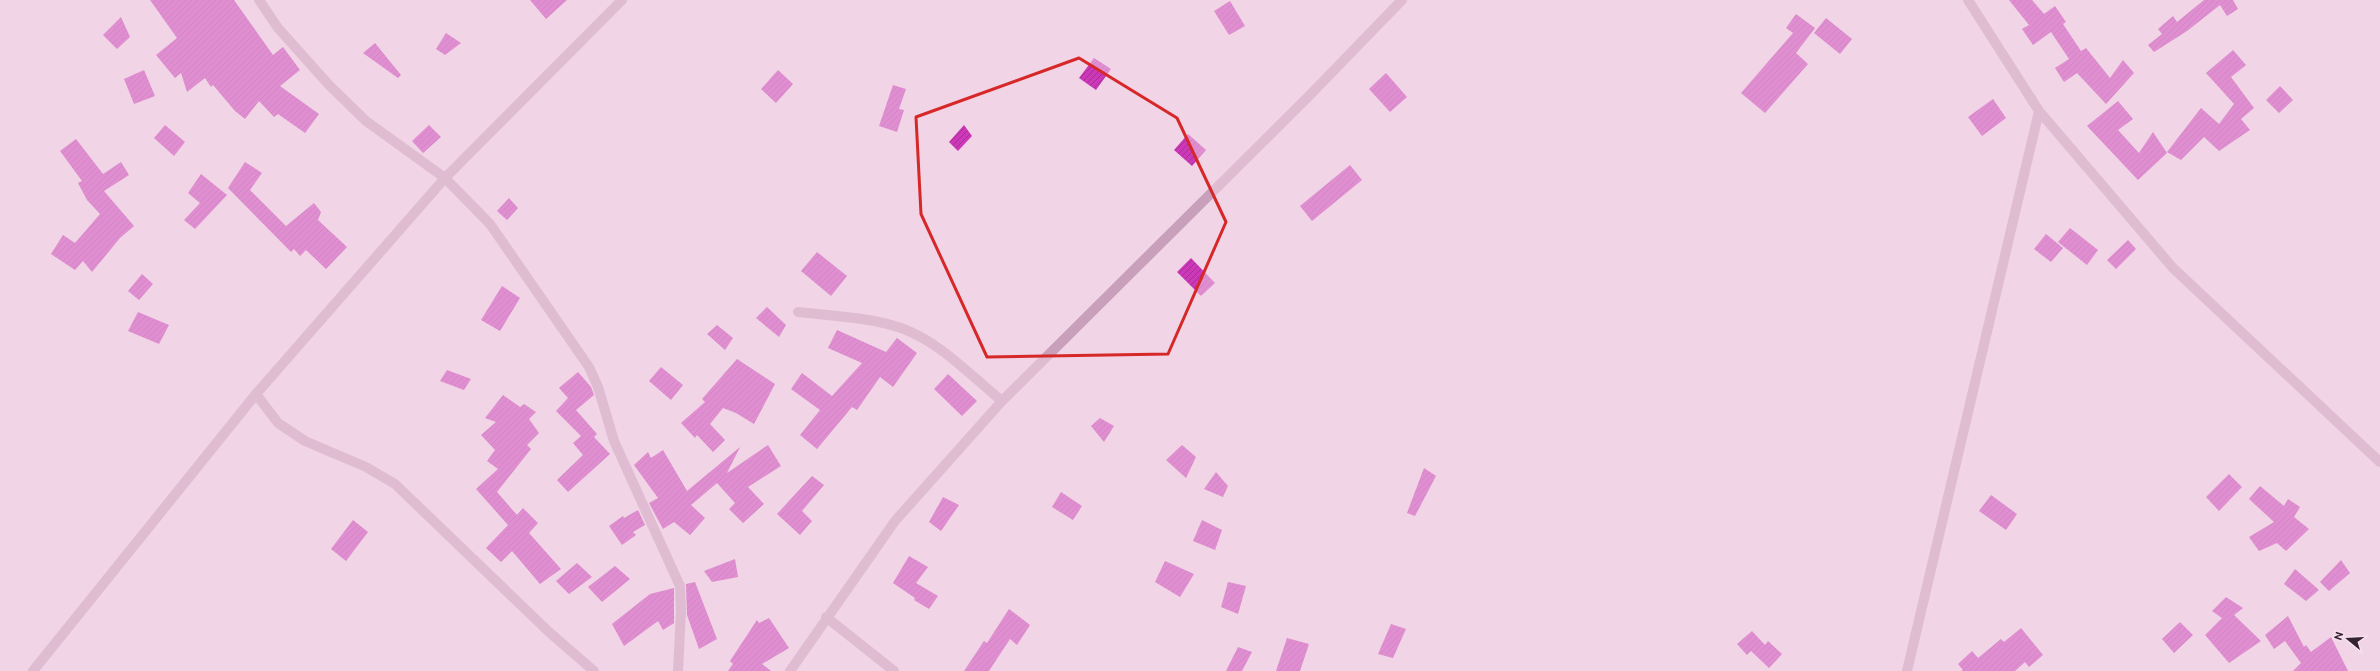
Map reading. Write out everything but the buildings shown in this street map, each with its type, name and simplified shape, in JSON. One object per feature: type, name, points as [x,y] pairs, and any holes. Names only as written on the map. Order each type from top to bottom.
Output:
[{"type":"street","points":[[259,0],[278,28],[329,85],[366,121],[401,148],[445,178],[490,224],[589,367],[598,387],[614,441],[680,586],[681,611],[678,671]]},
{"type":"street","points":[[34,671],[256,394],[445,178],[622,0]]},
{"type":"street","points":[[790,671],[826,617],[895,521],[1002,401],[1308,97],[1402,0]]},
{"type":"street","points":[[1968,0],[2039,111],[2173,268],[2380,462]]},
{"type":"street","points":[[1907,671],[2039,111]]},
{"type":"street","points":[[798,312],[880,323],[902,328],[937,348],[1002,401]]},
{"type":"street","points":[[256,394],[278,423],[305,441],[366,467],[395,484],[549,632],[594,671]]},
{"type":"street","points":[[826,617],[894,671]]},
{"type":"highlighted area","points":[[1079,58],[1177,118],[1226,222],[1168,354],[987,357],[921,214],[916,117]]}]
